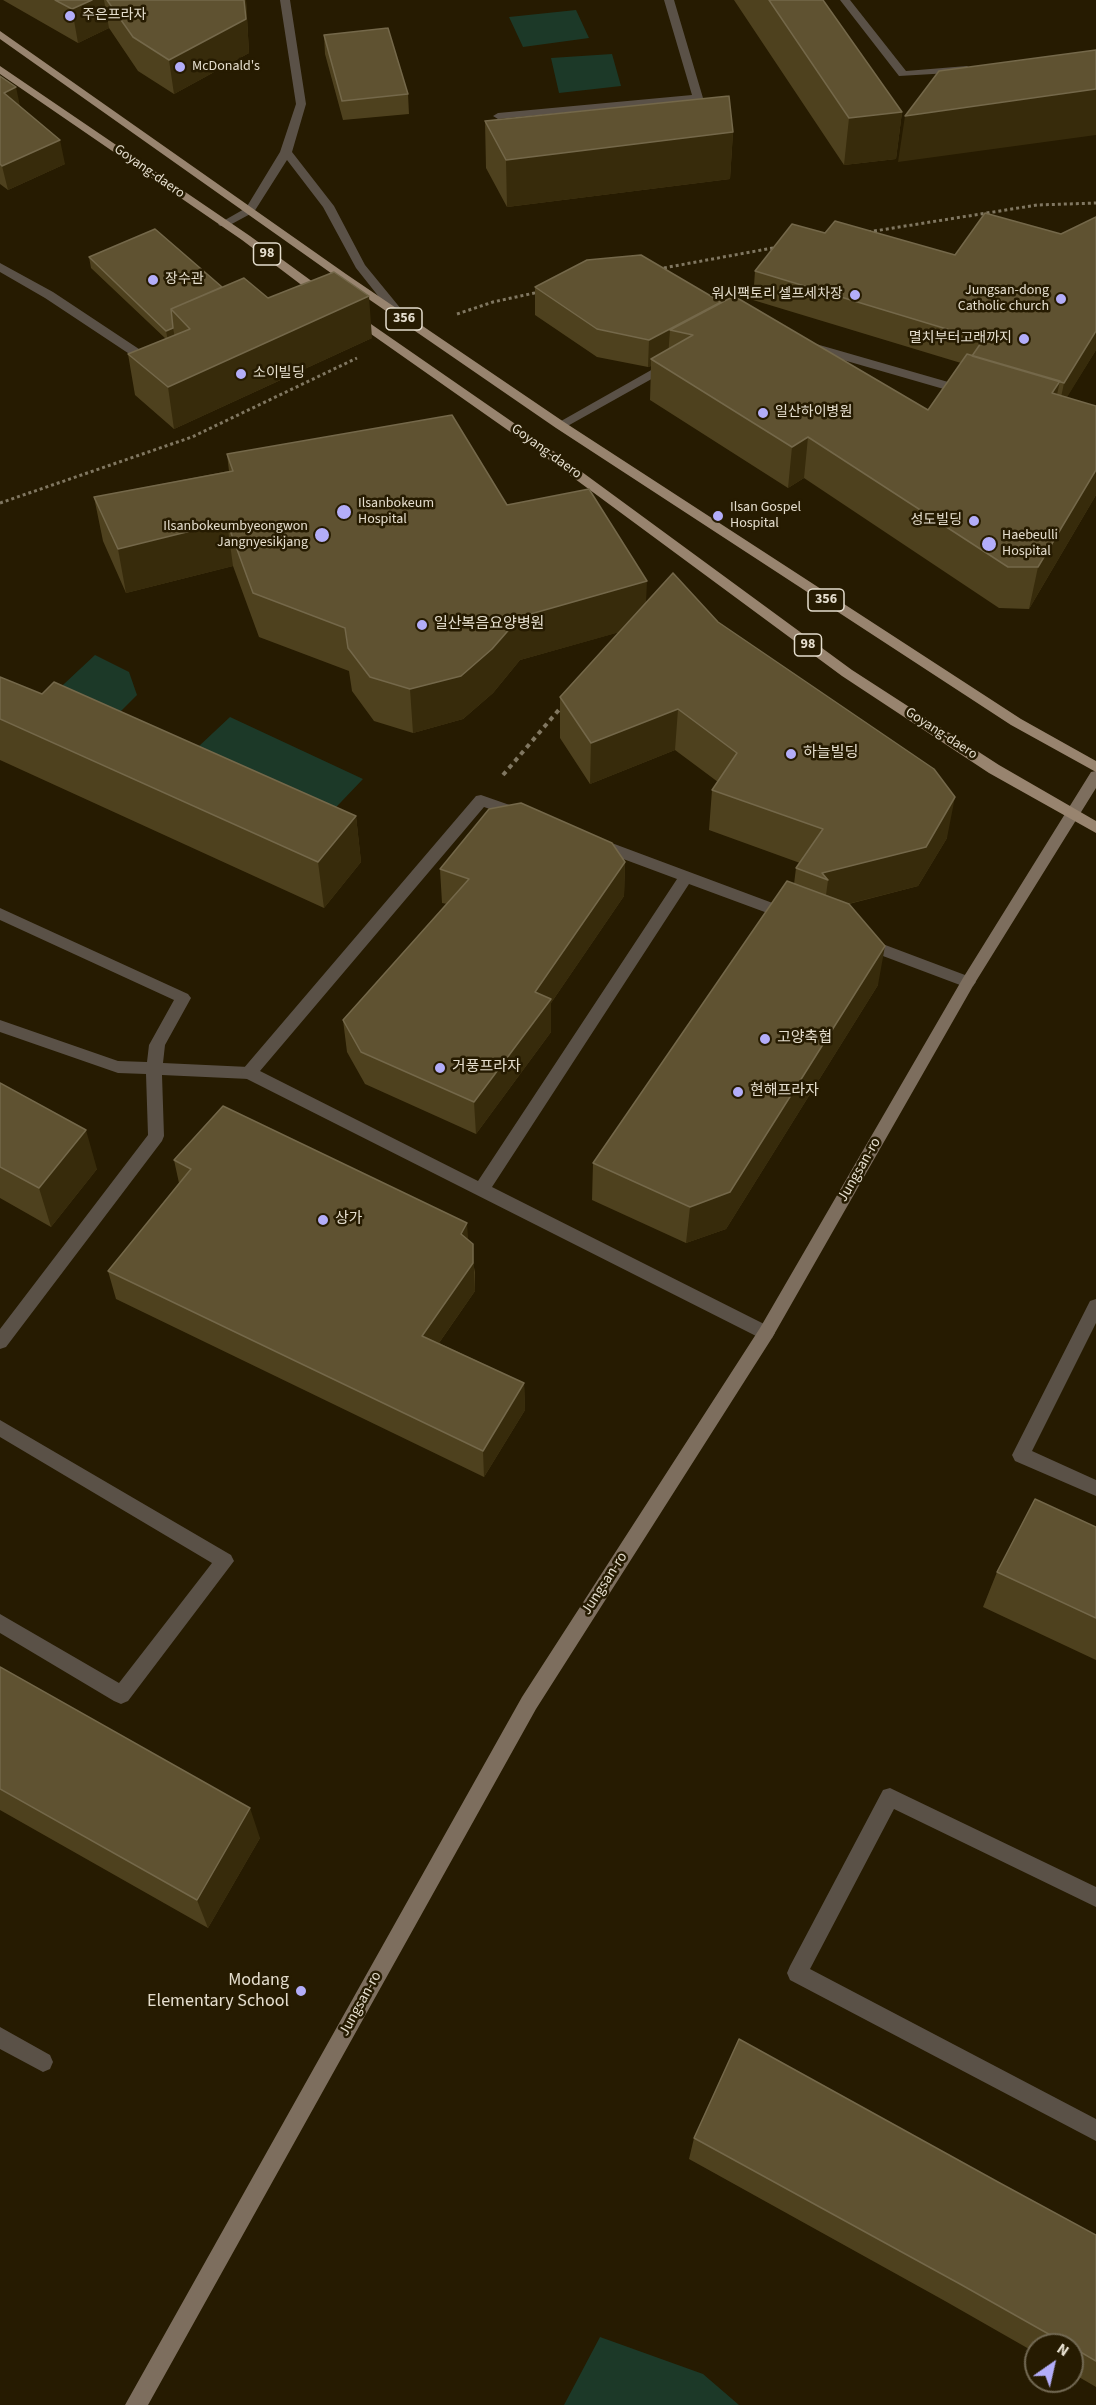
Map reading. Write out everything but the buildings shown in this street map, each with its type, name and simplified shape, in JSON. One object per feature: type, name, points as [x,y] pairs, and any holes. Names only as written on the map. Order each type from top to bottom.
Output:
[{"type":"main road","name":"Goyang-daero","points":[[0,34],[402,318],[561,425],[1016,722],[1096,767]]},
{"type":"main road","name":"Goyang-daero","points":[[0,69],[532,442],[847,673],[994,769],[1096,828]]},
{"type":"main road","name":"Jungsan-ro","points":[[136,2405],[529,1703],[766,1332],[968,982],[1096,776]]},
{"type":"street","points":[[224,224],[250,210],[286,152],[301,104],[285,0]]},
{"type":"street","points":[[498,116],[698,98],[669,0]]},
{"type":"street","points":[[845,0],[903,74],[982,68]]},
{"type":"street","points":[[286,152],[328,206],[360,266],[402,318]]},
{"type":"street","points":[[0,267],[49,295],[144,358],[165,349]]},
{"type":"street","points":[[300,293],[312,288]]},
{"type":"street","points":[[794,342],[973,394]]},
{"type":"street","points":[[561,425],[679,358]]},
{"type":"street","points":[[249,1073],[481,800],[535,820]]},
{"type":"street","points":[[578,836],[807,922]]},
{"type":"street","points":[[481,1190],[686,877]]},
{"type":"street","points":[[0,914],[183,998],[157,1045],[154,1069],[156,1136],[0,1342]]},
{"type":"street","points":[[852,938],[968,982]]},
{"type":"street","points":[[0,1026],[118,1067],[249,1073],[766,1332]]},
{"type":"street","points":[[1096,1306],[1021,1455],[1096,1488]]},
{"type":"street","points":[[0,1428],[225,1561],[121,1695],[0,1623]]},
{"type":"street","points":[[1096,1897],[890,1797],[797,1973],[1096,2130]]},
{"type":"street","points":[[0,2037],[43,2062]]},
{"type":"path","points":[[863,233],[1037,205],[1096,202]]},
{"type":"path","points":[[657,269],[782,246]]},
{"type":"path","points":[[450,317],[493,302],[545,290]]},
{"type":"path","points":[[0,503],[192,437],[366,354]]},
{"type":"path","points":[[481,800],[567,701]]},
{"type":"green space","points":[[576,10],[589,38],[523,47],[509,17]]},
{"type":"green space","points":[[612,54],[621,86],[559,93],[551,58]]},
{"type":"green space","points":[[95,655],[129,672],[137,695],[121,711],[83,716],[49,698]]},
{"type":"green space","points":[[230,717],[363,779],[320,824],[182,762]]},
{"type":"green space","points":[[600,2337],[703,2374],[739,2405],[564,2405]]},
{"type":"place","name":"주은프라자","points":[[70,16]]},
{"type":"place","name":"McDonald's","points":[[180,67]]},
{"type":"place","name":"장수관","points":[[153,280]]},
{"type":"place","name":"워시팩토리 셀프세차장","points":[[855,295]]},
{"type":"place","name":"Jungsan-dong Catholic church","points":[[1061,299]]},
{"type":"place","name":"멸치부터고래까지","points":[[1024,339]]},
{"type":"place","name":"소이빌딩","points":[[241,374]]},
{"type":"place","name":"일산하이병원","points":[[763,413]]},
{"type":"place","name":"Ilsanbokeum Hospital","points":[[344,512]]},
{"type":"place","name":"Ilsan Gospel Hospital","points":[[718,516]]},
{"type":"place","name":"성도빌딩","points":[[974,521]]},
{"type":"place","name":"Ilsanbokeumbyeongwon Jangnyesikjang","points":[[322,535]]},
{"type":"place","name":"Haebeulli Hospital","points":[[989,544]]},
{"type":"place","name":"일산복음요양병원","points":[[422,625]]},
{"type":"place","name":"하늘빌딩","points":[[791,754]]},
{"type":"place","name":"고양축협","points":[[765,1039]]},
{"type":"place","name":"거풍프라자","points":[[440,1068]]},
{"type":"place","name":"현해프라자","points":[[738,1092]]},
{"type":"place","name":"상가","points":[[323,1220]]},
{"type":"place","name":"Modang Elementary School","points":[[301,1991]]}]
